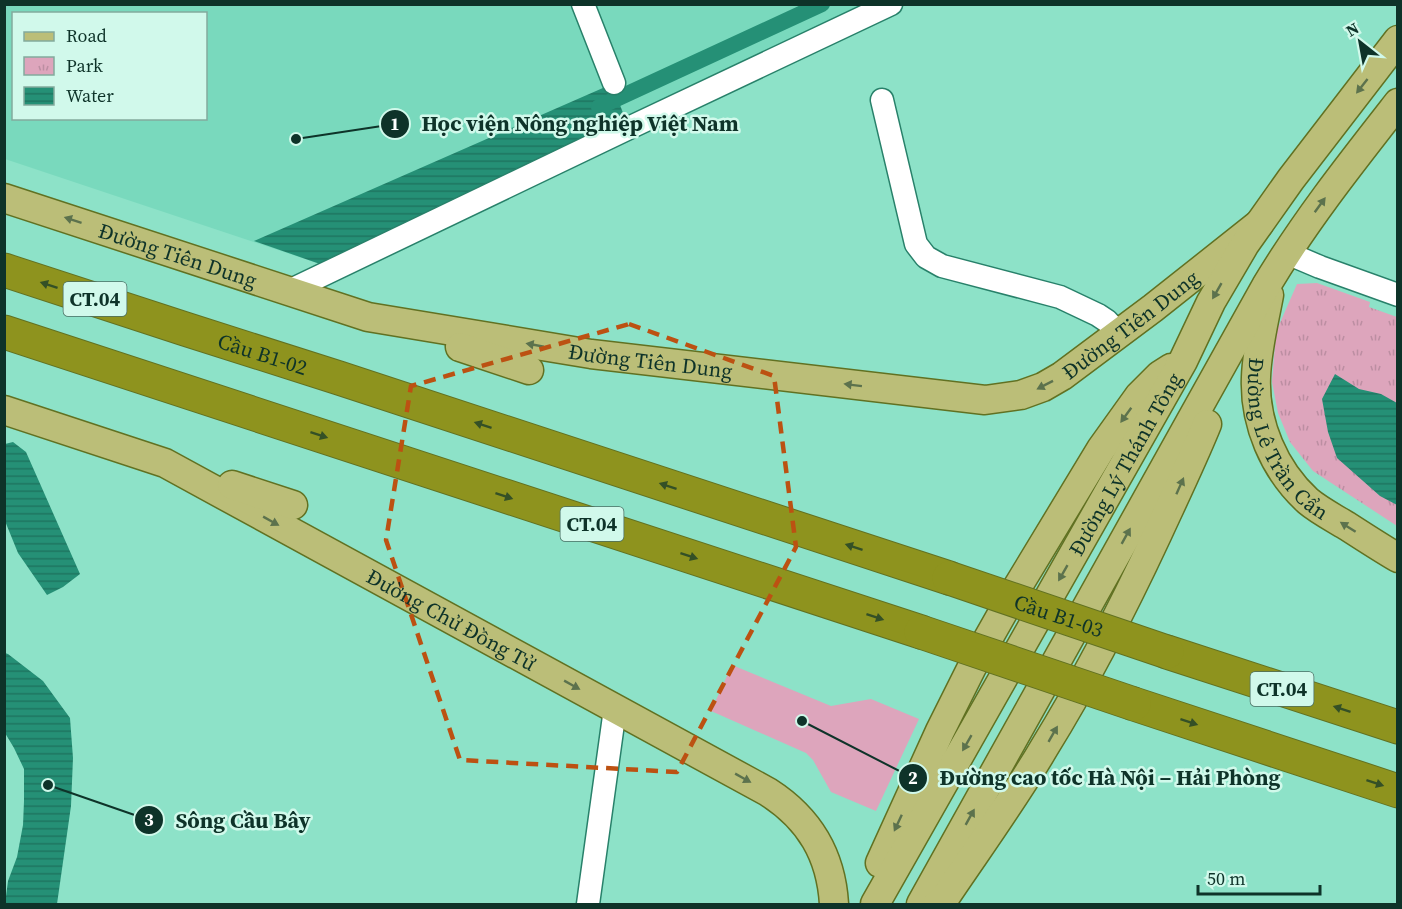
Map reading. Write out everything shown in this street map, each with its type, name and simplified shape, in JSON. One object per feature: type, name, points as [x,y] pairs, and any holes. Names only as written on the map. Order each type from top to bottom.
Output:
[{"type":"highway","name":"Cầu B1-02","points":[[4,270],[949,578]]},
{"type":"highway","name":"CT.04","points":[[4,332],[1398,790]]},
{"type":"highway","name":"Cầu B1-03","points":[[949,578],[1398,727]]},
{"type":"main road","name":"Đường Lý Thánh Tông","points":[[875,904],[1183,361],[1211,302],[1245,244],[1291,178],[1398,40]]},
{"type":"main road","name":"Đường Lý Thánh Tông","points":[[921,904],[1228,353],[1280,264],[1329,191],[1398,103]]},
{"type":"main road","name":"Đường Tiên Dung","points":[[4,198],[368,317],[591,354],[985,400],[1021,395],[1043,387],[1062,375],[1119,334],[1259,224]]},
{"type":"main road","name":"Đường Lê Trần Cẩn","points":[[1280,264],[1259,350],[1256,380],[1258,406],[1268,443],[1285,475],[1309,501],[1324,513],[1398,558]]},
{"type":"main road","points":[[368,317],[529,370]]},
{"type":"main road","points":[[938,904],[946,896],[1004,812],[1044,749],[1112,626],[1174,500],[1206,428],[1223,380],[1228,353]]},
{"type":"main road","points":[[867,904],[880,861],[940,731],[972,667],[1015,591],[1101,449],[1125,415],[1139,396],[1161,375],[1183,361]]},
{"type":"main road","name":"Đường Chử Đồng Tử","points":[[4,410],[165,463],[768,792],[790,808],[809,829],[822,851],[833,889],[834,904]]},
{"type":"main road","points":[[165,463],[293,505]]},
{"type":"street","points":[[583,4],[614,82]]},
{"type":"street","points":[[289,291],[891,4]]},
{"type":"street","points":[[882,100],[916,244],[926,257],[942,266],[1060,297],[1098,315],[1119,334]]},
{"type":"street","points":[[1280,264],[1320,267],[1398,295]]},
{"type":"street","points":[[588,904],[615,709]]},
{"type":"highlighted area","points":[[629,324],[774,376],[796,547],[677,772],[460,760],[386,540],[411,386]]},
{"type":"shaded area","points":[[5,5],[875,5],[320,264],[5,159]]},
{"type":"green space","points":[[1317,283],[1370,302],[1369,307],[1397,317],[1397,526],[1313,471],[1290,442],[1278,413],[1272,382],[1276,332],[1297,284]]},
{"type":"green space","points":[[732,665],[831,706],[871,699],[919,719],[876,811],[831,792],[813,760],[806,753],[711,711]]},
{"type":"water","points":[[612,84],[628,126],[320,264],[254,241]]},
{"type":"water","points":[[1335,374],[1359,389],[1381,394],[1397,403],[1397,505],[1380,496],[1337,458],[1328,432],[1322,399]]},
{"type":"water","points":[[13,442],[26,452],[80,574],[63,587],[47,595],[18,553],[5,521],[5,444]]},
{"type":"water","points":[[5,653],[43,681],[70,718],[73,758],[71,806],[57,904],[5,904],[8,881],[17,857],[23,825],[24,769],[5,733]]},
{"type":"waterway","points":[[599,107],[822,4]]},
{"type":"place","name":"Học viện Nông nghiệp Việt Nam","points":[[296,139]]},
{"type":"place","name":"Đường cao tốc Hà Nội – Hải Phòng","points":[[802,721]]},
{"type":"place","name":"Sông Cầu Bây","points":[[48,785]]}]
